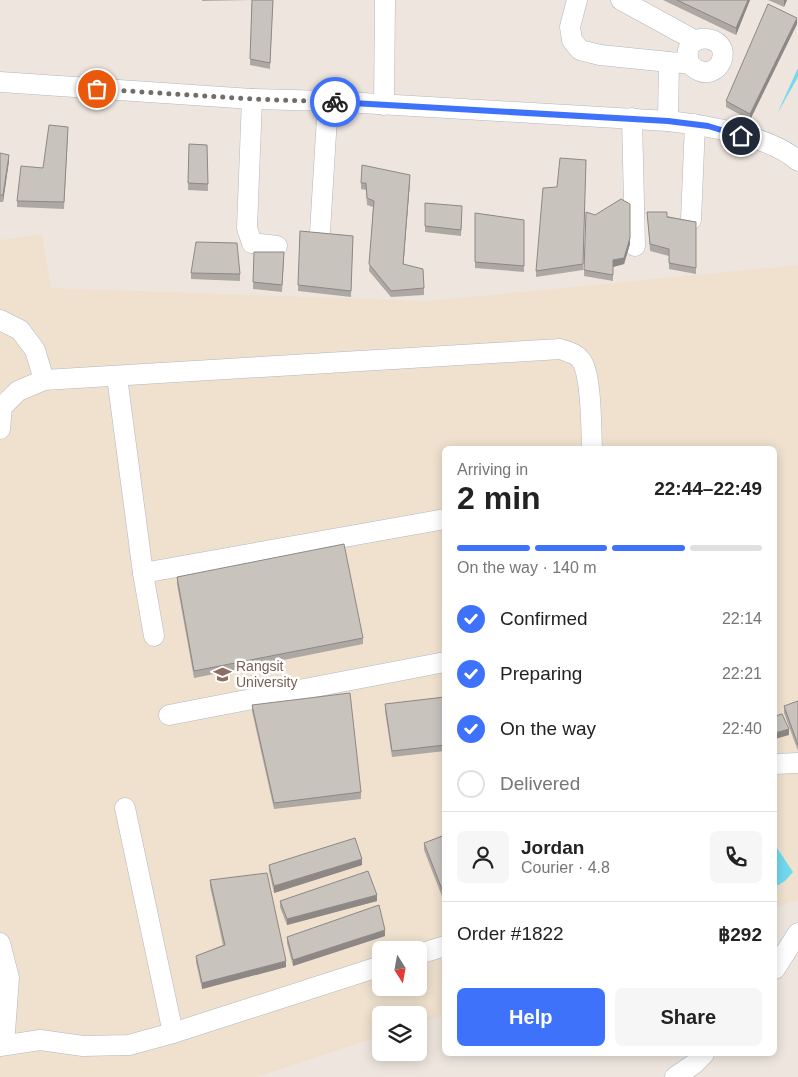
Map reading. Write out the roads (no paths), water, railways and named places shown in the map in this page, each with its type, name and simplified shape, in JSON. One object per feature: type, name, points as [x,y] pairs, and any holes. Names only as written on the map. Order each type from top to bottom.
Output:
[{"type":"street","points":[[384,105],[385,0]]},
{"type":"street","points":[[577,0],[570,27],[572,40],[580,50],[600,55],[690,64]]},
{"type":"street","points":[[621,0],[696,41]]},
{"type":"street","points":[[704,38],[713,40],[720,46],[722,54],[720,63],[714,70],[706,72],[697,70],[690,64],[688,51],[696,41],[704,38]]},
{"type":"street","points":[[668,121],[669,62]]},
{"type":"street","points":[[0,82],[252,99],[328,101],[668,121],[708,126],[773,145],[798,161]]},
{"type":"street","points":[[252,99],[247,228],[252,243],[277,246]]},
{"type":"street","points":[[320,232],[328,101]]},
{"type":"street","points":[[632,118],[636,246]]},
{"type":"street","points":[[691,220],[695,124]]},
{"type":"street","points":[[0,320],[20,330],[35,350],[44,380]]},
{"type":"street","points":[[0,429],[2,407],[18,391],[44,380],[560,349],[574,354],[582,361],[584,367],[588,390],[592,446]]},
{"type":"street","points":[[117,377],[143,573],[154,636]]},
{"type":"street","points":[[143,573],[442,520]]},
{"type":"street","points":[[169,715],[442,663]]},
{"type":"street","points":[[777,764],[798,764]]},
{"type":"street","points":[[125,808],[173,1033]]},
{"type":"street","points":[[777,966],[798,933]]},
{"type":"street","points":[[0,943],[8,978],[2,1045],[40,1040],[83,1046],[129,1045],[173,1033],[372,969]]},
{"type":"street","points":[[428,951],[442,947]]},
{"type":"street","points":[[675,1077],[702,1056]]},
{"type":"water","points":[[798,68],[798,77],[777,114]]},
{"type":"water","points":[[777,848],[793,872],[785,881],[777,886]]},
{"type":"place","name":"Rangsit University","points":[[222,674]]}]
